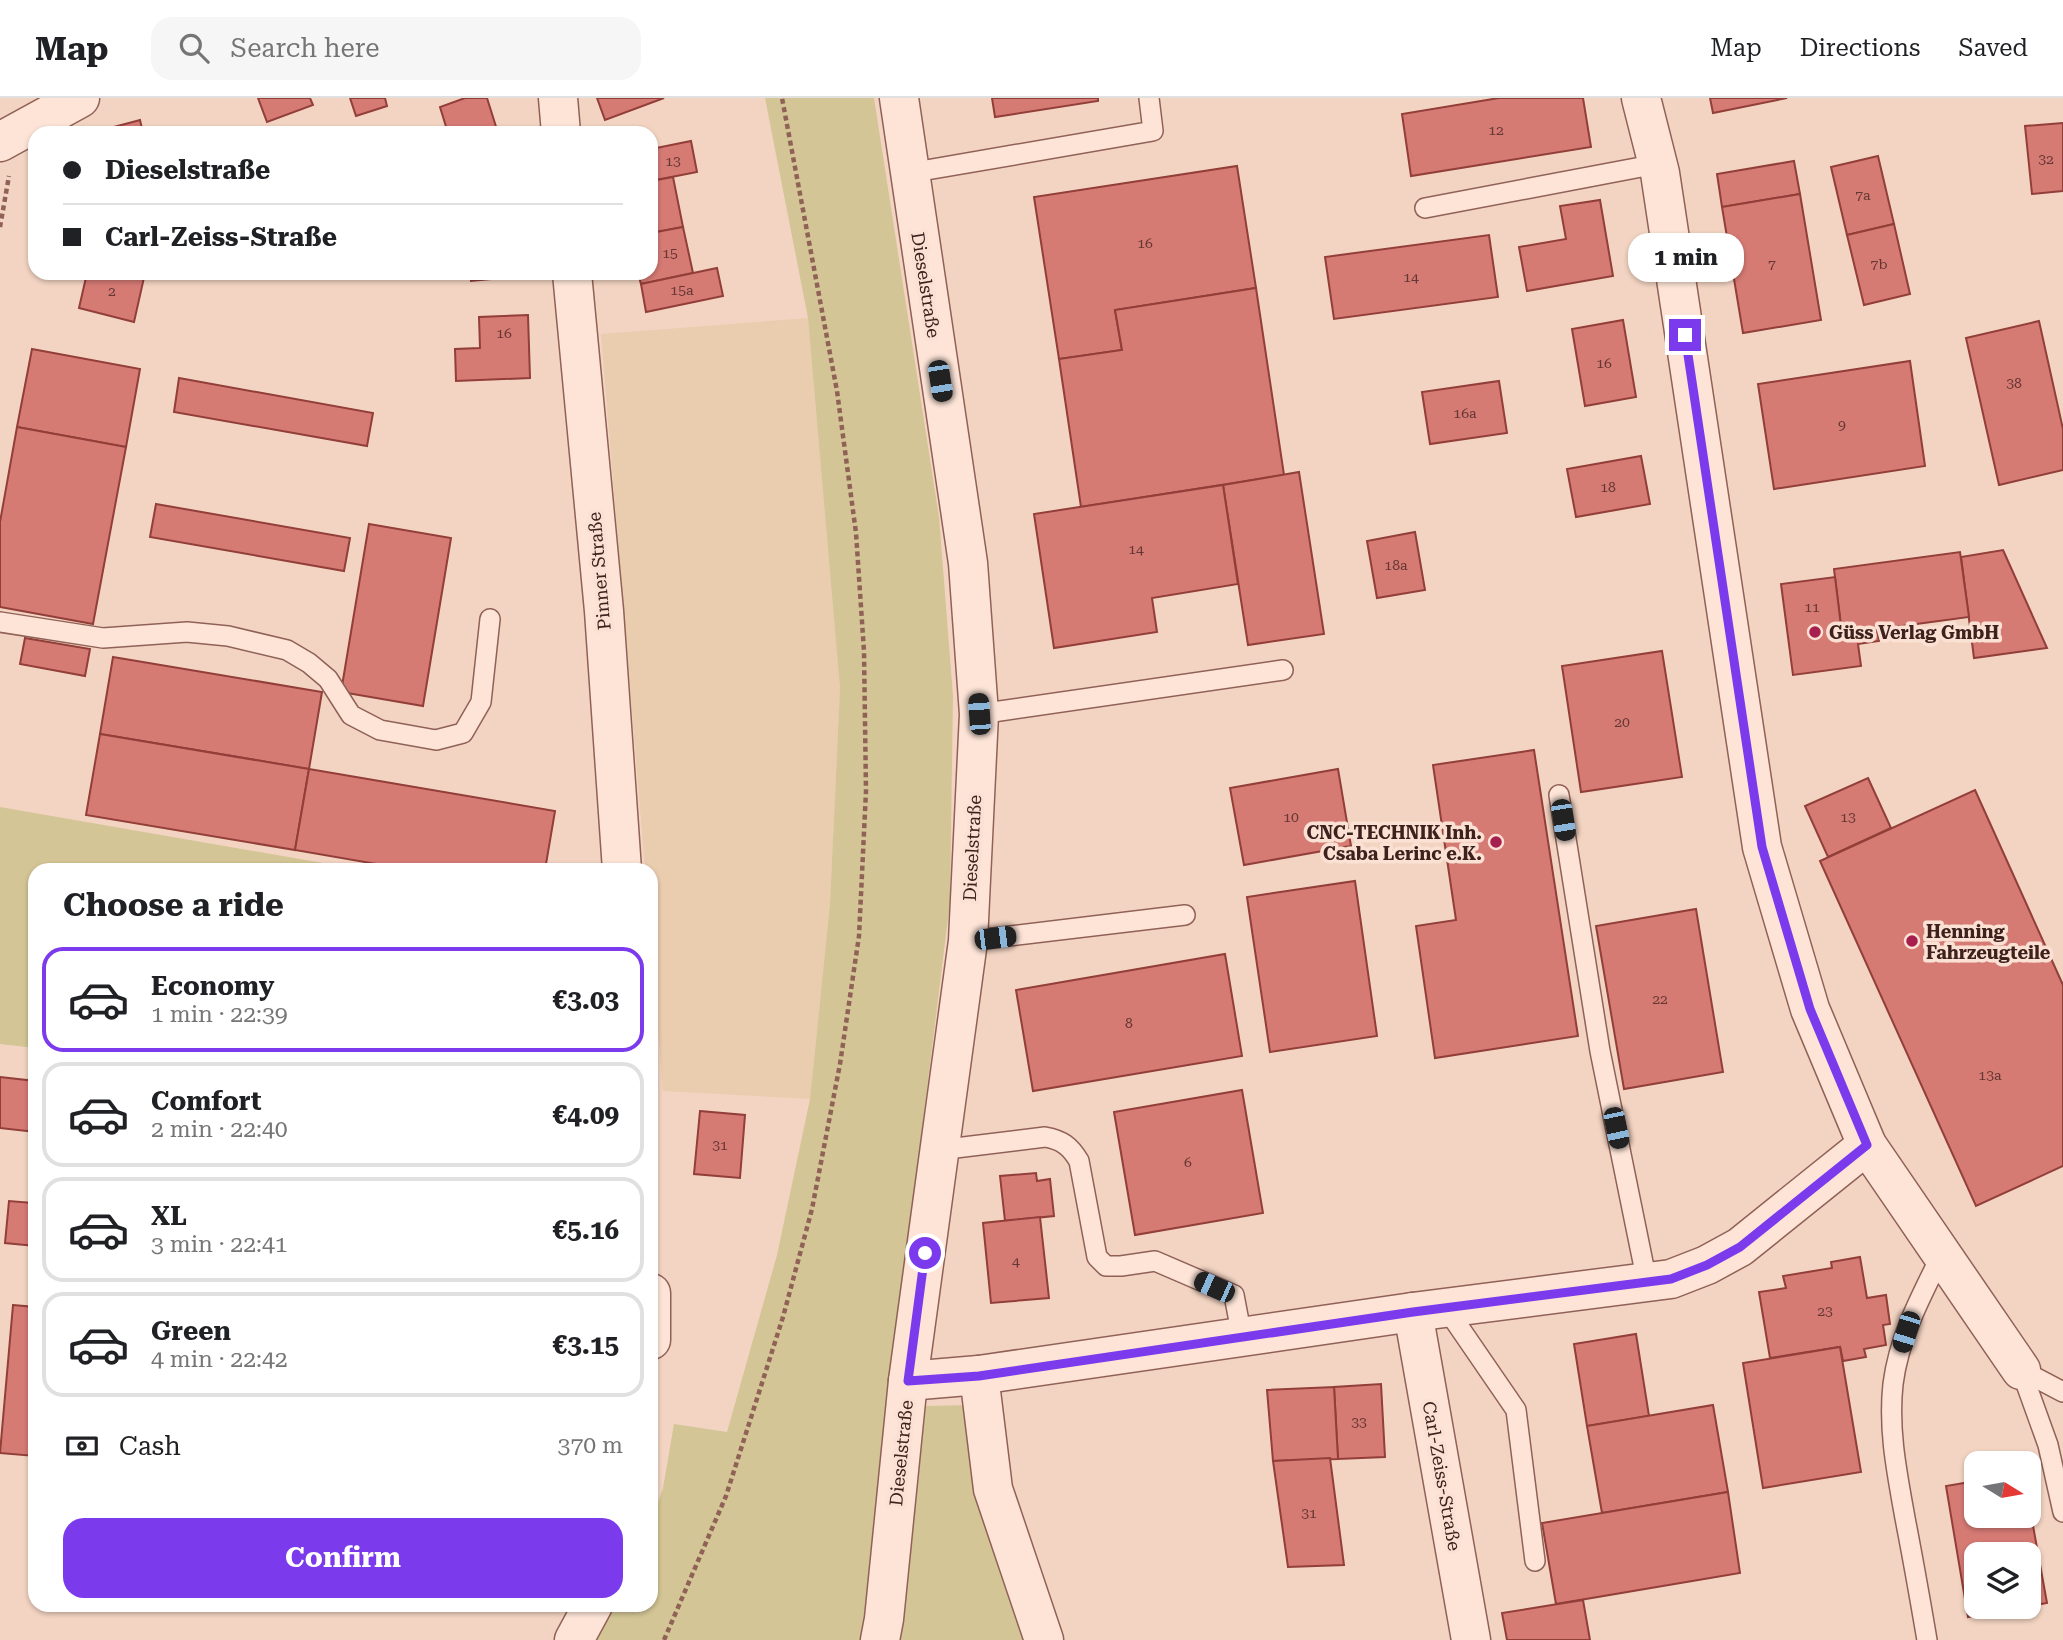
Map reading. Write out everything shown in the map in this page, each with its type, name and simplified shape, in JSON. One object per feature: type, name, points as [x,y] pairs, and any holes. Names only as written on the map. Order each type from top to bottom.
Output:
[{"type":"street","points":[[29,126],[80,98]]},
{"type":"street","points":[[558,98],[560,126]]},
{"type":"street","name":"Dieselstraße","points":[[880,1640],[908,1381],[968,941],[979,714],[968,563],[899,98]]},
{"type":"street","points":[[1641,98],[1657,164],[1762,847],[1810,1009],[1867,1145],[2021,1370]]},
{"type":"street","points":[[0,142],[28,127]]},
{"type":"street","name":"Pinner Straße","points":[[573,280],[604,611],[622,863]]},
{"type":"street","points":[[908,1381],[979,1376],[1430,1310],[1671,1279],[1707,1265],[1740,1247],[1867,1145]]},
{"type":"street","name":"Carl-Zeiss-Straße","points":[[1430,1310],[1471,1640]]},
{"type":"street","points":[[979,1376],[993,1489],[1044,1640]]},
{"type":"street","points":[[574,1640],[589,1612]]},
{"type":"lane","points":[[909,173],[1153,131],[1149,98]]},
{"type":"lane","points":[[1425,208],[1657,164]]},
{"type":"lane","points":[[0,622],[103,638],[187,632],[228,636],[287,650],[328,679],[351,715],[380,730],[436,740],[463,733],[481,702],[490,619]]},
{"type":"lane","points":[[979,714],[1283,670]]},
{"type":"lane","points":[[1559,795],[1600,1051],[1647,1282]]},
{"type":"lane","points":[[968,941],[1185,915]]},
{"type":"lane","points":[[939,1150],[1045,1137],[1059,1140],[1071,1148],[1079,1161],[1097,1257],[1105,1266],[1155,1261],[1234,1295],[1242,1337]]},
{"type":"lane","points":[[1927,1640],[1895,1461],[1891,1423],[1900,1350],[1912,1313],[1942,1254]]},
{"type":"lane","points":[[1430,1310],[1516,1410],[1535,1561]]},
{"type":"lane","points":[[2021,1370],[2063,1392]]},
{"type":"lane","points":[[2021,1370],[2048,1445],[2063,1512]]},
{"type":"path","points":[[664,1640],[726,1496],[783,1317],[825,1143],[859,936],[866,791],[864,651],[856,533],[837,391],[782,98]]},
{"type":"shaded area","points":[[765,98],[874,98],[939,517],[953,696],[950,902],[891,1381],[865,1626],[860,1640],[595,1640],[609,1612],[658,1612],[658,1502],[674,1424],[727,1432],[777,1255],[810,1099],[830,904],[840,688],[808,318]]},
{"type":"shaded area","points":[[808,318],[840,688],[830,904],[810,1099],[663,1091],[658,1030],[658,863],[644,863],[601,334]]},
{"type":"shaded area","points":[[0,807],[323,863],[28,863],[28,1047],[0,1044]]},
{"type":"shaded area","points":[[974,1405],[1030,1640],[894,1640],[902,1613],[926,1406]]},
{"type":"building","points":[[258,98],[310,98],[313,105],[267,122]]},
{"type":"building","points":[[350,98],[385,98],[387,106],[356,116]]},
{"type":"building","points":[[465,98],[487,98],[496,126],[446,126],[440,107]]},
{"type":"building","points":[[597,98],[664,98],[605,120]]},
{"type":"building","points":[[992,98],[1098,98],[1098,101],[995,117]]},
{"type":"building","points":[[1499,98],[1583,98],[1591,147],[1411,176],[1402,114]]},
{"type":"building","points":[[1710,98],[1787,98],[1713,113]]},
{"type":"building","points":[[140,120],[141,126],[118,126]]},
{"type":"building","points":[[2063,123],[2063,191],[2032,194],[2025,126]]},
{"type":"building","points":[[691,141],[697,172],[658,180],[658,148]]},
{"type":"building","points":[[1878,156],[1894,224],[1847,235],[1831,167]]},
{"type":"building","points":[[1794,161],[1800,194],[1722,207],[1717,174]]},
{"type":"building","points":[[1237,166],[1256,288],[1115,310],[1122,350],[1059,359],[1034,197]]},
{"type":"building","points":[[673,177],[683,227],[658,232],[658,180]]},
{"type":"building","points":[[1800,194],[1821,320],[1743,333],[1722,207]]},
{"type":"building","points":[[1600,200],[1613,276],[1527,291],[1519,247],[1566,239],[1560,206]]},
{"type":"building","points":[[1894,224],[1910,294],[1864,305],[1847,235]]},
{"type":"building","points":[[683,227],[693,273],[641,284],[640,280],[658,280],[658,232]]},
{"type":"building","points":[[1489,235],[1498,297],[1334,319],[1325,257]]},
{"type":"building","points":[[717,268],[723,296],[646,312],[641,284]]},
{"type":"building","points":[[85,280],[143,280],[134,322],[79,308]]},
{"type":"building","points":[[1256,288],[1284,475],[1081,507],[1059,359],[1122,350],[1115,310]]},
{"type":"building","points":[[528,315],[530,378],[456,381],[455,349],[480,348],[479,317]]},
{"type":"building","points":[[1623,320],[1636,397],[1585,406],[1572,329]]},
{"type":"building","points":[[2039,321],[2063,429],[2063,470],[1999,485],[1966,338]]},
{"type":"building","points":[[32,349],[140,369],[126,447],[17,427]]},
{"type":"building","points":[[1910,361],[1925,466],[1774,489],[1758,384]]},
{"type":"building","points":[[179,378],[373,413],[367,446],[174,412]]},
{"type":"building","points":[[1499,381],[1507,433],[1430,444],[1422,392]]},
{"type":"building","points":[[17,427],[126,447],[93,624],[0,607],[0,522]]},
{"type":"building","points":[[1641,456],[1650,504],[1576,517],[1567,469]]},
{"type":"building","points":[[1299,472],[1324,634],[1248,645],[1223,485]]},
{"type":"building","points":[[1223,485],[1238,584],[1152,598],[1157,632],[1054,648],[1034,514]]},
{"type":"building","points":[[156,504],[350,538],[344,571],[150,537]]},
{"type":"building","points":[[369,524],[451,538],[423,706],[341,692]]},
{"type":"building","points":[[1415,532],[1425,590],[1377,598],[1367,541]]},
{"type":"building","points":[[2003,550],[2047,648],[1974,658],[1961,557]]},
{"type":"building","points":[[1960,552],[1969,617],[1842,634],[1834,569]]},
{"type":"building","points":[[1835,577],[1842,634],[1877,629],[1879,641],[1858,644],[1861,666],[1793,675],[1781,584]]},
{"type":"building","points":[[25,638],[90,649],[85,676],[20,664]]},
{"type":"building","points":[[1662,651],[1682,777],[1581,792],[1562,666]]},
{"type":"building","points":[[113,657],[322,692],[309,769],[100,734]]},
{"type":"building","points":[[100,734],[309,769],[295,850],[86,815]]},
{"type":"building","name":"CNC-TECHNIK Inh. Csaba Lerinc e.K.","points":[[1534,750],[1578,1036],[1435,1058],[1416,926],[1456,920],[1433,765]]},
{"type":"building","points":[[309,769],[555,811],[546,863],[370,863],[295,850]]},
{"type":"building","points":[[1338,769],[1351,846],[1244,865],[1230,788]]},
{"type":"building","points":[[1868,778],[1891,828],[1828,857],[1805,806]]},
{"type":"building","points":[[1975,790],[2063,985],[2063,1166],[1976,1206],[1820,861]]},
{"type":"building","points":[[1355,881],[1377,1036],[1270,1052],[1247,897]]},
{"type":"building","points":[[1696,909],[1723,1072],[1624,1089],[1596,926]]},
{"type":"building","points":[[1225,954],[1242,1056],[1033,1091],[1016,990]]},
{"type":"building","points":[[0,1077],[28,1080],[28,1131],[0,1128]]},
{"type":"building","points":[[1242,1090],[1263,1213],[1135,1235],[1114,1112]]},
{"type":"building","points":[[700,1111],[745,1115],[740,1178],[694,1174]]},
{"type":"building","points":[[1036,1173],[1037,1181],[1050,1179],[1054,1216],[1005,1221],[1000,1176]]},
{"type":"building","points":[[9,1201],[28,1203],[28,1245],[5,1243]]},
{"type":"building","points":[[1040,1217],[1049,1298],[991,1303],[983,1223]]},
{"type":"building","points":[[1860,1257],[1867,1298],[1886,1295],[1890,1324],[1883,1325],[1886,1345],[1864,1349],[1866,1357],[1843,1361],[1840,1347],[1770,1358],[1759,1292],[1786,1288],[1783,1276],[1832,1268],[1831,1262]]},
{"type":"building","points":[[13,1305],[28,1306],[28,1455],[0,1453]]},
{"type":"building","points":[[1636,1334],[1649,1416],[1587,1426],[1574,1344]]},
{"type":"building","points":[[1840,1347],[1861,1472],[1763,1488],[1743,1363]]},
{"type":"building","points":[[1381,1384],[1385,1457],[1338,1459],[1334,1387]]},
{"type":"building","points":[[1334,1387],[1338,1459],[1273,1461],[1267,1390]]},
{"type":"building","points":[[1713,1405],[1728,1492],[1602,1513],[1587,1426]]},
{"type":"building","points":[[1330,1458],[1344,1565],[1288,1567],[1273,1461]]},
{"type":"building","points":[[1964,1483],[1964,1528],[2033,1528],[2036,1542],[1964,1542],[1964,1593],[1946,1486]]},
{"type":"building","points":[[1728,1492],[1740,1573],[1556,1604],[1542,1523]]},
{"type":"building","points":[[2041,1570],[2047,1603],[2041,1604]]},
{"type":"building","points":[[1583,1600],[1590,1640],[1507,1640],[1502,1613]]},
{"type":"place","name":"Güss Verlag GmbH","points":[[1815,632]]},
{"type":"place","name":"CNC-TECHNIK Inh. Csaba Lerinc e.K.","points":[[1496,842]]},
{"type":"place","name":"Henning Fahrzeugteile","points":[[1912,941]]},
{"type":"route","points":[[925,1253],[908,1381],[979,1376],[1413,1312],[1671,1279],[1707,1265],[1740,1247],[1867,1145],[1810,1009],[1762,847],[1685,335]]}]
